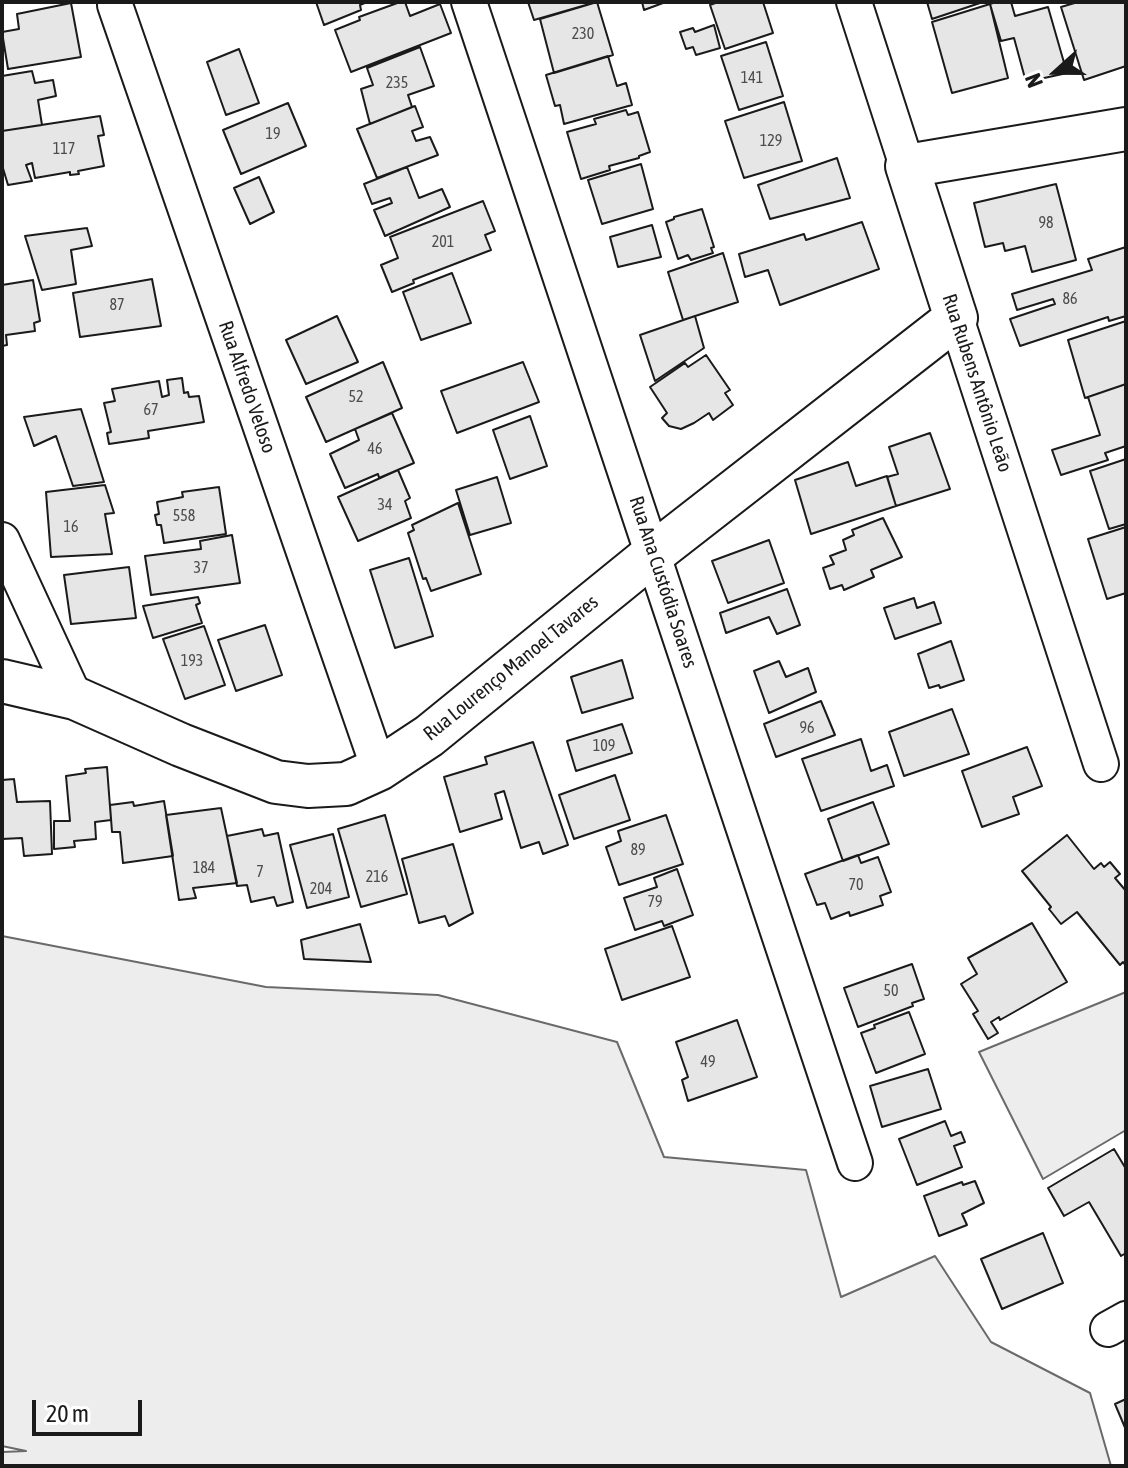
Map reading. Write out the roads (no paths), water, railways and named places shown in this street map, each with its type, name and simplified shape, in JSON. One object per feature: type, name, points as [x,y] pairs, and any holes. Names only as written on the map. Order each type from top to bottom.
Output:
[{"type":"street","name":"Rua Ana Custódia Soares","points":[[469,2],[855,1163]]},
{"type":"street","name":"Rua Rubens Antônio Leão","points":[[854,2],[1101,764]]},
{"type":"street","name":"Rua Alfredo Veloso","points":[[115,5],[379,769]]},
{"type":"street","points":[[907,166],[1126,129]]},
{"type":"street","name":"Rua Lourenço Manoel Tavares","points":[[2,681],[75,698],[181,745],[276,782],[308,786],[346,784],[379,769],[429,736],[653,554],[956,318]]},
{"type":"street","points":[[2,540],[75,698]]}]
